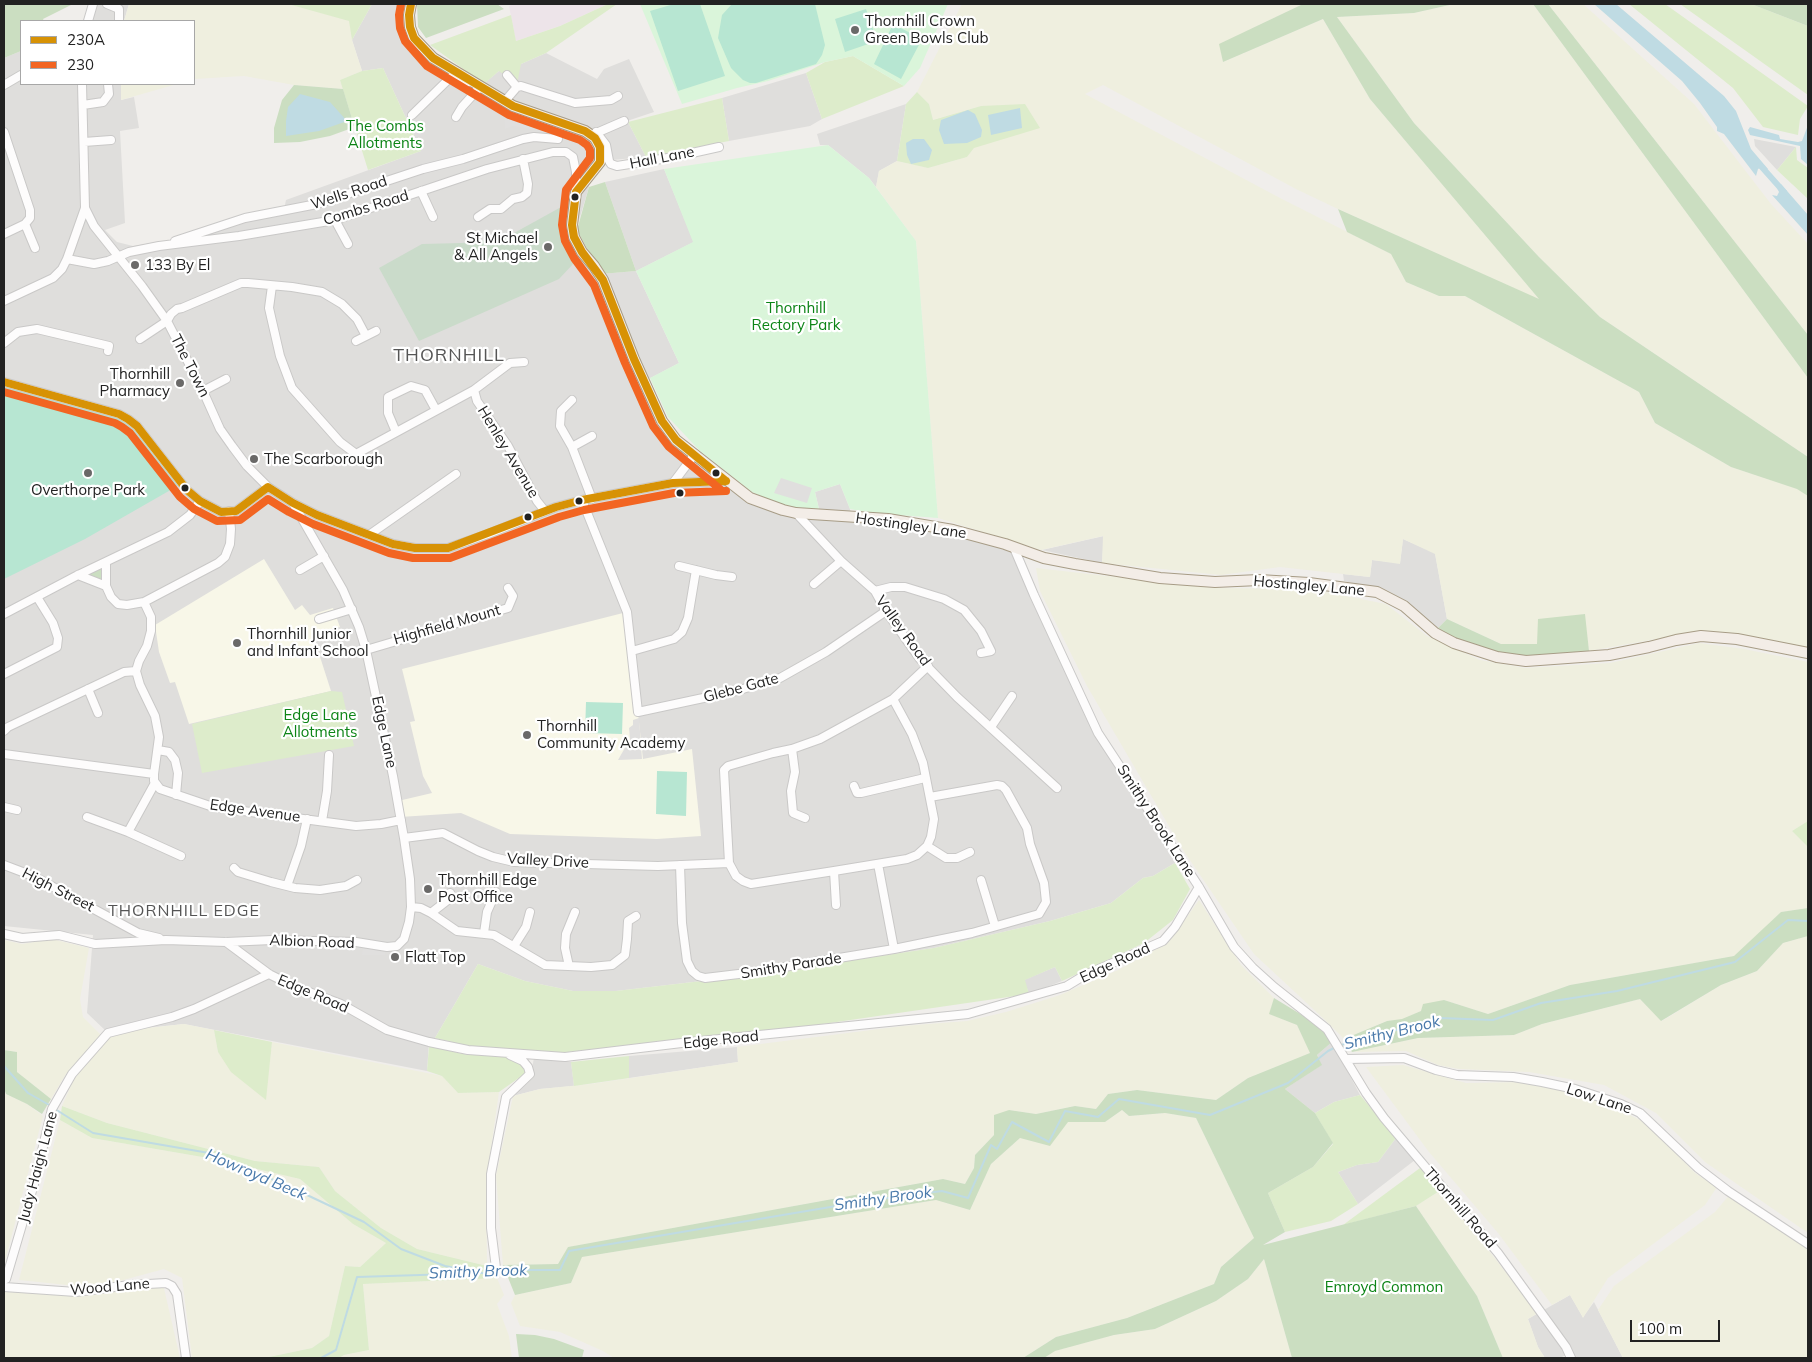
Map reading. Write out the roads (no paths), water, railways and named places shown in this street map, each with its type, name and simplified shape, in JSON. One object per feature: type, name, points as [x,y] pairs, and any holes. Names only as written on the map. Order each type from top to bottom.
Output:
[{"type":"main road","points":[[411,4],[409,15],[410,27],[414,38],[433,58],[513,106],[594,133],[600,147],[600,162],[576,192]]},
{"type":"main road","name":"Hostingley Lane","points":[[576,192],[572,225],[574,237],[582,252],[603,280],[634,359],[662,421],[676,440],[750,498],[783,510],[888,520],[953,530],[1044,558],[1160,578],[1215,582],[1259,580],[1309,583],[1377,592],[1390,597],[1404,606],[1435,633],[1448,640],[1497,657],[1526,660],[1609,655],[1701,636],[1737,639],[1808,653]]},
{"type":"street","points":[[88,20],[94,4]]},
{"type":"street","points":[[107,4],[119,9],[119,20]]},
{"type":"street","points":[[507,75],[517,87]]},
{"type":"street","points":[[412,115],[452,76],[464,83],[476,84],[456,117]]},
{"type":"street","points":[[4,85],[20,77]]},
{"type":"street","points":[[4,301],[53,278],[62,269],[67,259],[84,208],[84,105],[82,85]]},
{"type":"street","points":[[84,105],[103,102],[109,94],[108,85]]},
{"type":"street","points":[[505,101],[517,87],[521,86],[576,103],[611,100],[618,96]]},
{"type":"street","points":[[594,133],[624,121]]},
{"type":"street","points":[[4,132],[30,210],[30,218],[25,224],[4,234]]},
{"type":"street","name":"Hall Lane","points":[[594,133],[606,145],[611,164],[617,166],[674,157],[719,147]]},
{"type":"street","name":"Wells Road","points":[[159,246],[245,218],[317,204],[423,169],[463,159],[539,134],[558,139]]},
{"type":"street","points":[[84,142],[111,140]]},
{"type":"street","name":"Combs Road","points":[[67,259],[94,264],[108,261],[129,252],[159,246],[238,236],[335,220],[487,168],[553,152],[571,154],[576,172],[576,192]]},
{"type":"street","points":[[478,217],[490,210],[501,209],[513,199],[522,197],[527,193],[528,184],[523,159]]},
{"type":"street","points":[[420,191],[433,217]]},
{"type":"street","name":"The Town","points":[[84,208],[94,226],[119,256],[167,321],[220,429],[257,477],[268,487],[293,503],[317,514],[393,544],[415,548],[448,548],[545,511],[582,500],[673,483],[729,483]]},
{"type":"street","points":[[335,220],[348,244]]},
{"type":"street","points":[[25,224],[35,248]]},
{"type":"street","points":[[140,339],[167,321],[177,309],[241,283],[292,287],[322,292],[342,304],[358,320],[366,336]]},
{"type":"street","name":"Henley Avenue","points":[[272,286],[268,308],[280,356],[292,388],[340,442],[356,454],[474,390],[510,363],[524,362]]},
{"type":"street","points":[[4,343],[18,332],[36,329],[109,346],[108,351]]},
{"type":"street","points":[[356,341],[376,330]]},
{"type":"street","points":[[203,391],[226,379]]},
{"type":"street","points":[[4,382],[119,414],[128,419],[137,426],[181,484],[200,502],[222,512],[236,511],[268,487]]},
{"type":"street","points":[[396,432],[388,413],[388,396],[411,386],[425,390],[436,410]]},
{"type":"street","name":"Henley Avenue","points":[[474,390],[477,401],[508,446],[537,501],[545,511]]},
{"type":"street","points":[[572,400],[561,411],[560,426],[572,447],[592,499]]},
{"type":"street","points":[[572,447],[592,436]]},
{"type":"street","points":[[673,483],[695,454]]},
{"type":"street","points":[[369,534],[456,474]]},
{"type":"street","points":[[582,500],[627,612],[632,651],[674,638],[682,632],[688,618],[696,570]]},
{"type":"street","points":[[4,614],[78,575],[168,532],[190,516],[200,502]]},
{"type":"street","name":"Edge Lane","points":[[293,503],[343,590],[352,609],[366,650],[393,776],[411,888],[411,907],[407,932],[404,939],[397,946]]},
{"type":"street","points":[[106,562],[106,586],[111,597],[118,604],[127,605],[144,602],[218,563],[225,557],[230,544],[229,511]]},
{"type":"street","name":"Valley Road","points":[[796,512],[841,561],[875,591],[886,611],[920,658],[956,696],[1057,788]]},
{"type":"street","points":[[307,528],[317,514]]},
{"type":"street","name":"Smithy Brook Lane","points":[[1014,548],[1098,733],[1199,887],[1234,947],[1274,987],[1323,1025],[1346,1059]]},
{"type":"street","points":[[300,570],[324,556]]},
{"type":"street","points":[[814,584],[841,561]]},
{"type":"street","points":[[679,566],[732,576]]},
{"type":"street","points":[[78,575],[106,586]]},
{"type":"street","points":[[875,591],[891,587],[905,587],[944,599],[964,610],[981,631],[991,651],[981,653]]},
{"type":"street","name":"Highfield Mount","points":[[366,650],[508,608],[513,596],[508,588]]},
{"type":"street","points":[[4,674],[57,647],[58,638],[53,623],[37,597]]},
{"type":"street","points":[[128,832],[155,783],[154,774],[159,737],[155,716],[140,686],[136,671],[147,646],[151,631],[151,617],[144,602]]},
{"type":"street","points":[[319,619],[352,609]]},
{"type":"street","name":"Glebe Gate","points":[[632,651],[638,712],[736,691],[780,678],[826,652],[886,611]]},
{"type":"street","points":[[893,699],[920,752],[934,819],[927,846],[916,855],[907,859],[834,872],[751,884],[736,876],[728,863],[724,770],[728,766],[792,749],[820,739],[893,699],[928,666]]},
{"type":"street","points":[[4,731],[8,727],[124,672],[136,671]]},
{"type":"street","points":[[88,689],[98,712]]},
{"type":"street","points":[[990,727],[1015,697],[1005,692]]},
{"type":"street","points":[[792,749],[795,772],[791,792],[793,813],[805,818]]},
{"type":"street","points":[[158,750],[168,752],[175,760],[178,773],[176,795]]},
{"type":"street","points":[[4,754],[154,774]]},
{"type":"street","points":[[322,821],[327,791],[329,754]]},
{"type":"street","points":[[854,786],[857,793],[864,793],[925,778]]},
{"type":"street","name":"Edge Avenue","points":[[155,783],[160,789],[213,807],[356,826],[401,820]]},
{"type":"street","name":"Smithy Parade","points":[[680,866],[682,923],[687,961],[692,971],[698,976],[705,978],[894,949],[972,933],[1039,914],[1046,902],[1044,883],[1027,828],[1002,786],[987,786],[930,797]]},
{"type":"street","points":[[4,807],[17,810]]},
{"type":"street","points":[[87,817],[128,832],[181,856]]},
{"type":"street","points":[[287,886],[301,846],[307,819]]},
{"type":"street","name":"Valley Drive","points":[[404,838],[443,833],[478,851],[514,862],[680,866],[728,863]]},
{"type":"street","points":[[927,846],[946,858],[956,858],[970,852]]},
{"type":"street","points":[[878,864],[894,949]]},
{"type":"street","name":"High Street","points":[[4,865],[33,876],[138,933],[166,940]]},
{"type":"street","points":[[234,868],[238,872],[287,886],[320,890],[346,886],[357,880]]},
{"type":"street","points":[[834,872],[836,906]]},
{"type":"street","points":[[981,880],[995,926]]},
{"type":"street","name":"Edge Road","points":[[226,942],[269,974],[293,986],[341,1004],[387,1030],[429,1042],[468,1050],[565,1057],[690,1042],[968,1014],[1067,986],[1085,975],[1163,941],[1175,927],[1199,887]]},
{"type":"street","points":[[484,933],[487,912],[496,892]]},
{"type":"street","points":[[431,913],[449,899],[450,893]]},
{"type":"street","points":[[411,907],[421,908],[431,913],[456,931],[494,935],[545,965],[591,967],[612,965],[625,955],[627,940],[624,918],[636,916]]},
{"type":"street","points":[[514,946],[526,927],[530,912]]},
{"type":"street","points":[[569,966],[565,948],[566,934],[576,912]]},
{"type":"street","points":[[4,934],[22,938],[59,934],[95,944],[166,940]]},
{"type":"street","name":"Albion Road","points":[[166,940],[226,942],[281,940],[356,942],[387,947],[397,946]]},
{"type":"street","name":"Judy Haigh Lane","points":[[6,1283],[34,1184],[52,1109],[72,1074],[108,1033],[194,1009],[269,974]]},
{"type":"street","points":[[496,1268],[491,1228],[491,1174],[506,1097],[530,1074],[528,1066],[523,1061],[506,1053]]},
{"type":"street","name":"Low Lane","points":[[1346,1059],[1404,1058],[1436,1070],[1457,1075],[1513,1077],[1542,1082],[1575,1089],[1621,1104],[1640,1113],[1698,1168],[1728,1191],[1808,1244]]},
{"type":"street","name":"Thornhill Road","points":[[1346,1059],[1366,1093],[1384,1118],[1498,1253],[1566,1347],[1571,1358]]},
{"type":"street","name":"Wood Lane","points":[[6,1283],[76,1292],[130,1285],[166,1283],[172,1286],[176,1294],[186,1358]]},
{"type":"water","points":[[1594,4],[1616,4],[1724,96],[1736,111],[1751,149],[1768,169],[1764,172],[1760,168],[1758,169],[1756,176],[1724,134],[1717,131],[1717,127],[1682,81]]},
{"type":"water","points":[[300,94],[330,102],[347,121],[319,131],[286,136],[288,107]]},
{"type":"water","points":[[1020,108],[1022,128],[991,135],[988,115]]},
{"type":"water","points":[[968,110],[975,114],[982,130],[981,137],[967,143],[944,144],[939,130],[941,120]]},
{"type":"water","points":[[1808,125],[1808,165],[1801,159],[1800,146],[1750,135],[1748,130],[1750,127],[1779,135],[1780,139],[1798,142],[1802,141]]},
{"type":"water","points":[[913,139],[924,139],[932,150],[929,160],[911,164],[907,155],[906,143]]},
{"type":"water","points":[[1781,184],[1808,215],[1808,235],[1772,195],[1777,196],[1779,192],[1777,188]]},
{"type":"waterway","points":[[1760,165],[1784,192]]},
{"type":"waterway","name":"Smithy Brook","points":[[1341,1045],[1440,1018],[1493,1020],[1541,1003],[1617,991],[1735,962],[1788,920],[1808,921]]},
{"type":"waterway","name":"Smithy Brook","points":[[321,1358],[336,1350],[357,1277],[483,1273],[504,1270],[560,1270],[569,1251],[872,1200],[942,1191],[968,1198],[991,1145],[997,1149],[1012,1122],[1049,1142],[1065,1111],[1098,1117],[1119,1099],[1210,1115],[1288,1083],[1328,1051],[1336,1047]]},
{"type":"waterway","name":"Howroyd Beck","points":[[4,1066],[28,1093],[51,1106]]},
{"type":"waterway","name":"Howroyd Beck","points":[[55,1109],[93,1133],[209,1153],[288,1186],[364,1222],[401,1249],[445,1266],[482,1273]]},
{"type":"place","name":"Thornhill Crown Green Bowls Club","points":[[855,30]]},
{"type":"place","name":"St Michael & All Angels","points":[[548,247]]},
{"type":"place","name":"133 By El","points":[[135,265]]},
{"type":"place","name":"Thornhill Pharmacy","points":[[180,383]]},
{"type":"place","name":"The Scarborough","points":[[254,459]]},
{"type":"place","name":"Overthorpe Park","points":[[88,473]]},
{"type":"place","name":"Thornhill Junior and Infant School","points":[[237,643]]},
{"type":"place","name":"Thornhill Community Academy","points":[[527,735]]},
{"type":"place","name":"Thornhill Edge Post Office","points":[[428,889]]},
{"type":"place","name":"Flatt Top","points":[[395,957]]},
{"type":"district","name":"THORNHILL","points":[[449,356]]},
{"type":"district","name":"THORNHILL EDGE","points":[[184,911]]},
{"type":"park label","name":"The Combs Allotments","points":[[385,134]]},
{"type":"park label","name":"Thornhill Rectory Park","points":[[796,316]]},
{"type":"park label","name":"Edge Lane Allotments","points":[[320,724]]},
{"type":"park label","name":"Emroyd Common","points":[[1384,1287]]}]
